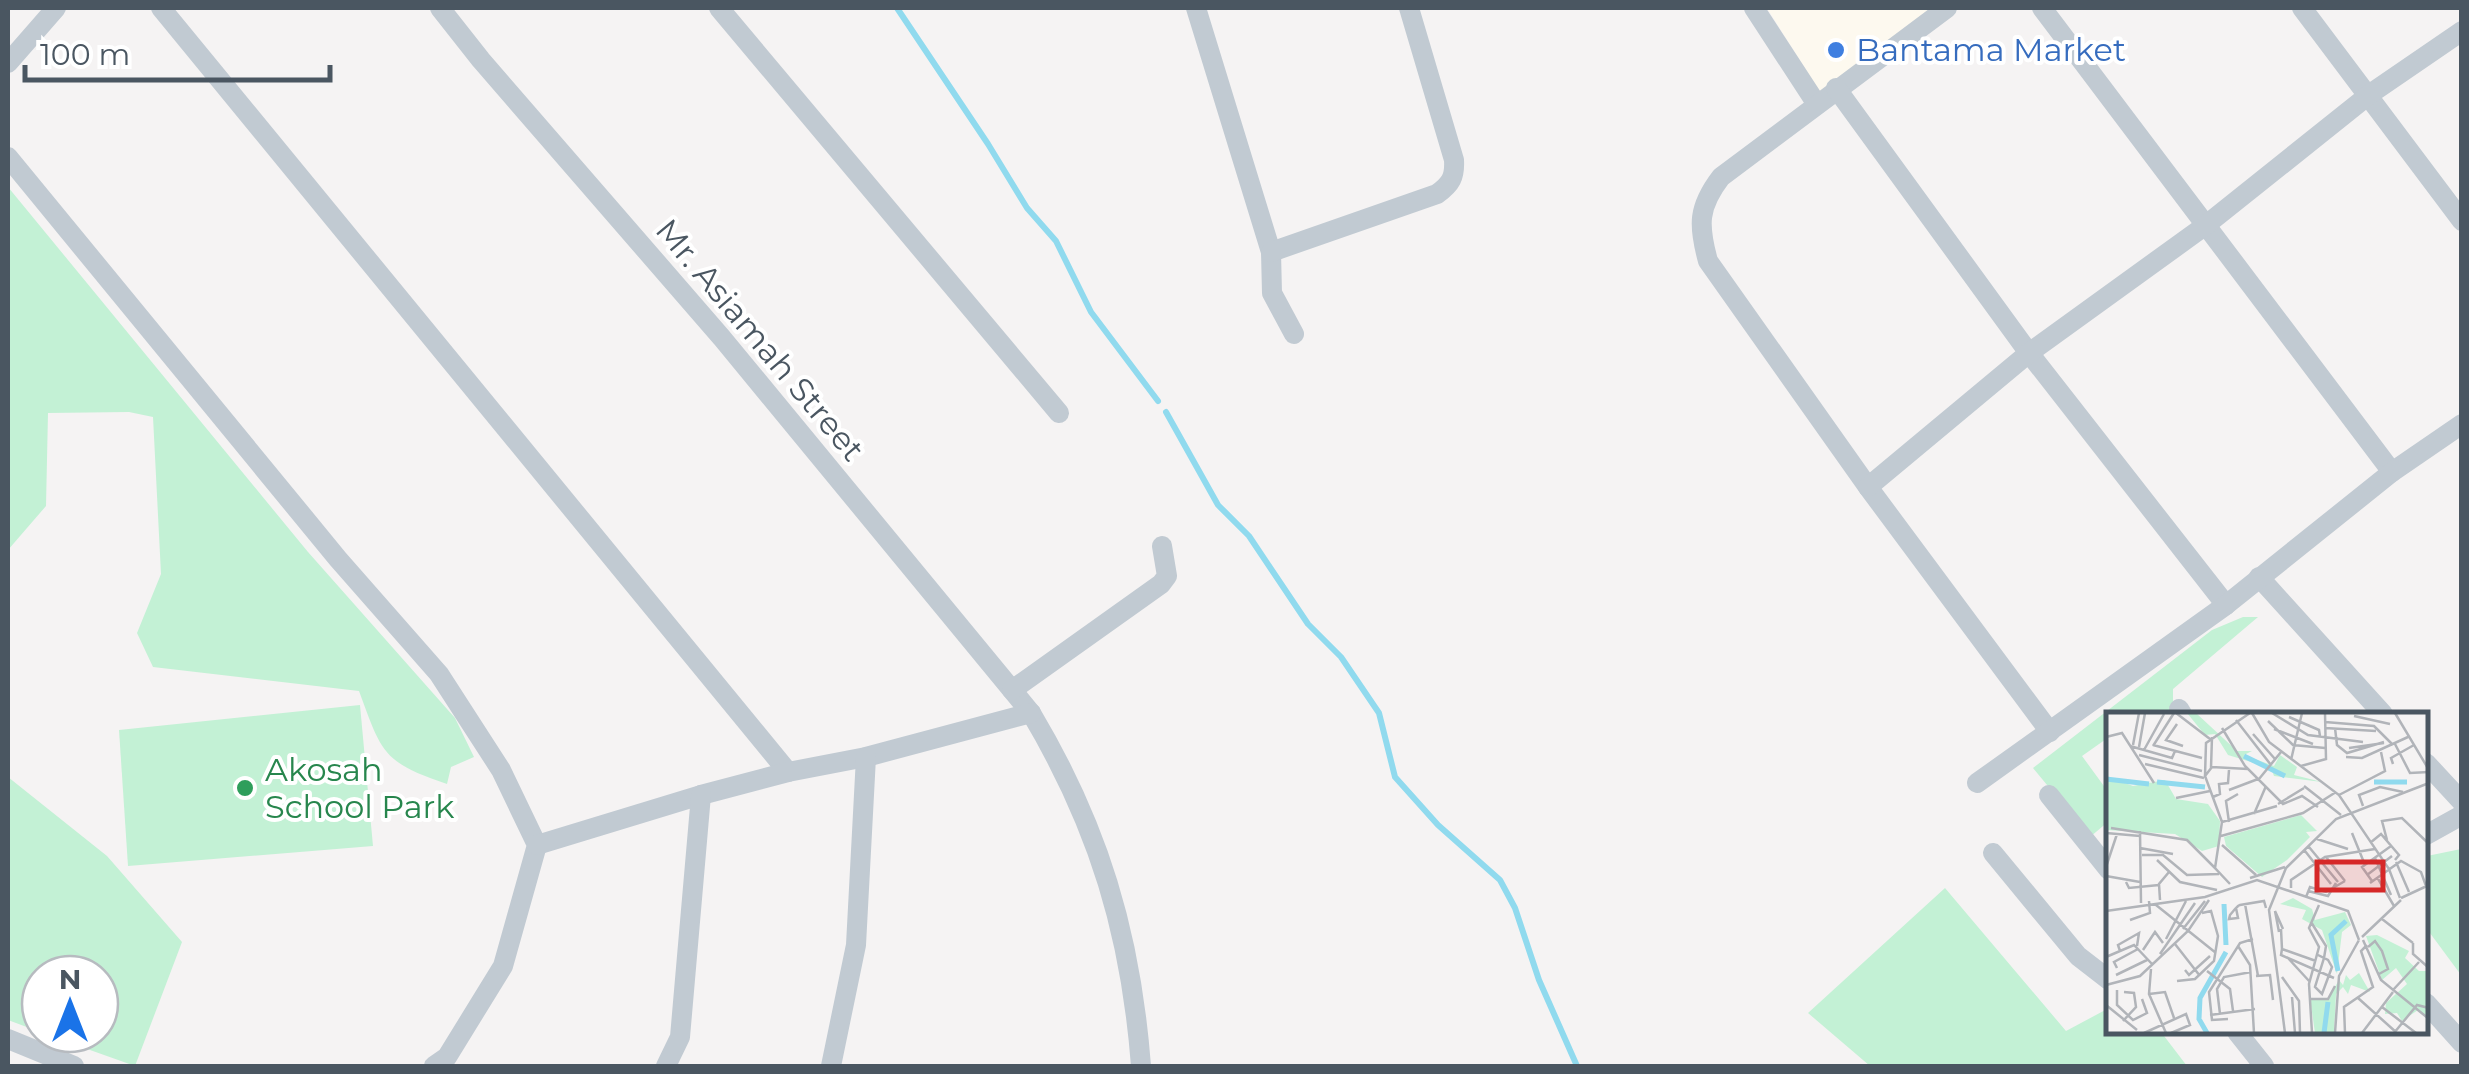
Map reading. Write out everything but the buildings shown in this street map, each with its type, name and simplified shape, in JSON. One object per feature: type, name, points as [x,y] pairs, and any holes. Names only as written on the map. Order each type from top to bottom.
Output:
[{"type":"street","points":[[8,62],[56,8]]},
{"type":"street","points":[[161,8],[788,772]]},
{"type":"street","name":"Mr. Asiamah Street","points":[[440,8],[722,338],[1030,714],[1062,766],[1112,892],[1136,1009],[1140,1066]]},
{"type":"street","points":[[719,8],[1059,413]]},
{"type":"street","points":[[1196,8],[1271,252],[1272,294],[1294,334]]},
{"type":"street","points":[[1271,252],[1437,194],[1449,186],[1455,174],[1454,160],[1409,8]]},
{"type":"street","points":[[1754,8],[1816,103]]},
{"type":"street","points":[[1947,8],[1721,177],[1706,196],[1701,216],[1702,238],[1708,261],[1868,487],[2050,732]]},
{"type":"street","points":[[2042,8],[2392,472]]},
{"type":"street","points":[[2302,8],[2462,222]]},
{"type":"street","points":[[1868,487],[2029,353],[2206,225],[2370,94],[2462,31]]},
{"type":"street","points":[[1836,88],[2029,353],[2226,605]]},
{"type":"street","points":[[8,157],[338,558],[440,674],[502,770],[537,845],[503,966],[447,1057],[434,1066]]},
{"type":"street","points":[[1977,783],[2226,605],[2392,472],[2462,424]]},
{"type":"street","points":[[1012,690],[1161,584],[1166,576],[1162,546]]},
{"type":"street","points":[[2260,577],[2380,712]]},
{"type":"street","points":[[537,845],[700,795],[1030,714]]},
{"type":"street","points":[[831,1066],[856,946],[866,757]]},
{"type":"street","points":[[2429,766],[2462,802]]},
{"type":"street","points":[[666,1066],[680,1037],[700,795]]},
{"type":"street","points":[[2049,795],[2106,866]]},
{"type":"street","points":[[2429,833],[2462,815]]},
{"type":"street","points":[[1993,853],[2078,956],[2106,978]]},
{"type":"street","points":[[2429,1006],[2462,1043]]},
{"type":"street","points":[[2239,1034],[2264,1066]]},
{"type":"street","points":[[8,1040],[74,1066]]},
{"type":"shaded area","name":"Bantama Market","points":[[1767,8],[1935,8],[1820,92]]},
{"type":"green space","points":[[8,187],[308,552],[455,718],[474,757],[451,767],[447,784],[409,769],[387,752],[373,729],[359,691],[153,667],[137,633],[161,574],[153,417],[129,412],[48,413],[46,506],[8,550]]},
{"type":"green space","points":[[2243,617],[2258,617],[2173,689],[2173,704],[2178,712],[2106,712],[2106,739],[2082,756],[2106,789],[2106,824],[2090,837],[2033,768],[2212,630]]},
{"type":"green space","name":"Akosah School Park","points":[[360,705],[373,846],[128,866],[119,730]]},
{"type":"green space","points":[[8,777],[107,856],[182,942],[135,1066],[101,1054],[120,1054],[120,954],[20,954],[20,1024],[8,1020]]},
{"type":"green space","points":[[2462,849],[2461,975],[2429,932],[2429,856]]},
{"type":"green space","points":[[1945,888],[2066,1031],[2106,1010],[2106,1034],[2163,1034],[2187,1066],[1870,1066],[1808,1013]]},
{"type":"waterway","points":[[897,8],[1027,208],[1056,241],[1091,312],[1158,401]]},
{"type":"waterway","points":[[1166,412],[1218,505],[1249,536],[1308,624],[1341,657],[1379,713],[1395,777],[1438,825],[1500,880],[1515,908],[1539,980],[1577,1066]]},
{"type":"place","name":"Bantama Market","points":[[1836,50]]},
{"type":"place","name":"Akosah School Park","points":[[245,788]]}]
